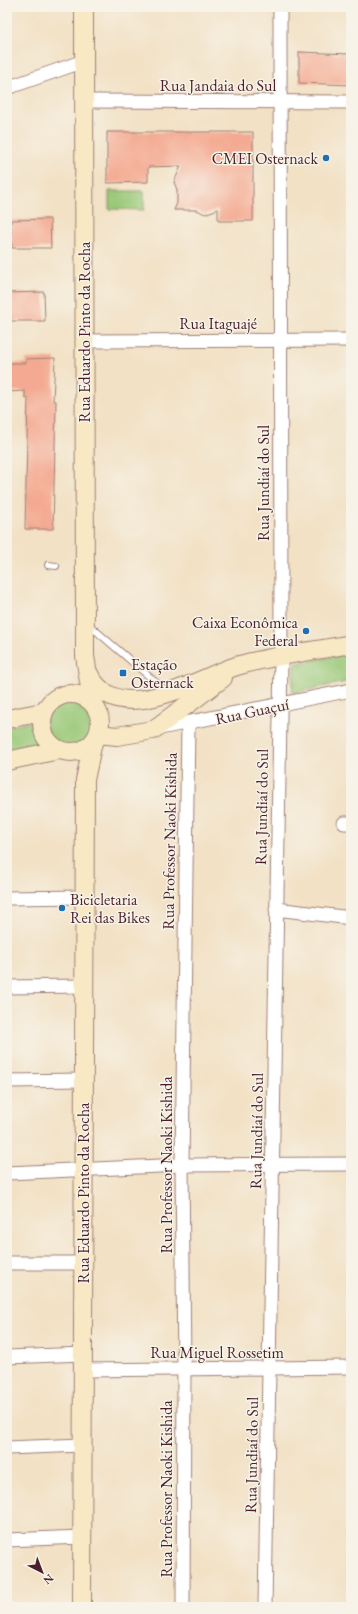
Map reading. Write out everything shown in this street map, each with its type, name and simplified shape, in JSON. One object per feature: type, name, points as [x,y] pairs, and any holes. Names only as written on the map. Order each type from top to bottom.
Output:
[{"type":"main road","name":"Rua Eduardo Pinto da Rocha","points":[[84,7],[85,621],[86,662],[94,705]]},
{"type":"main road","name":"Rua Guaçuí","points":[[116,698],[130,700],[148,698],[168,693],[240,665],[351,644]]},
{"type":"main road","name":"Rua Eduardo Pinto da Rocha","points":[[64,694],[86,662]]},
{"type":"main road","points":[[86,662],[97,686],[116,698]]},
{"type":"main road","name":"Rua Guaçuí","points":[[95,738],[153,730],[240,665]]},
{"type":"main road","points":[[7,761],[62,750],[80,750],[95,738],[100,721],[94,705],[83,696],[74,693],[64,694],[52,701],[44,712],[42,721],[46,738],[52,745],[62,750],[85,780]]},
{"type":"main road","points":[[153,730],[170,712],[171,701],[168,693]]},
{"type":"main road","points":[[94,705],[116,698]]},
{"type":"main road","points":[[7,719],[44,712]]},
{"type":"main road","name":"Rua Eduardo Pinto da Rocha","points":[[82,1607],[85,780],[95,738]]},
{"type":"street","name":"Rua Jundiaí do Sul","points":[[265,1607],[281,657],[280,7]]},
{"type":"street","points":[[7,88],[84,61]]},
{"type":"street","name":"Rua Jandaia do Sul","points":[[84,101],[351,102]]},
{"type":"street","name":"Rua Itaguajé","points":[[84,341],[280,339],[351,340]]},
{"type":"street","name":"Rua Guaçuí","points":[[153,730],[351,690]]},
{"type":"street","name":"Rua Professor Naoki Kishida","points":[[183,1607],[184,1369],[182,1165],[188,724]]},
{"type":"street","points":[[7,898],[85,897]]},
{"type":"street","points":[[276,909],[351,918]]},
{"type":"street","points":[[7,987],[84,986]]},
{"type":"street","points":[[7,1081],[84,1080]]},
{"type":"street","points":[[7,1173],[182,1165],[351,1164]]},
{"type":"street","points":[[7,1263],[83,1263]]},
{"type":"street","name":"Rua Miguel Rossetim","points":[[7,1357],[184,1369],[351,1367]]},
{"type":"street","points":[[7,1448],[82,1445]]},
{"type":"street","points":[[7,1540],[82,1537]]},
{"type":"lane","points":[[48,565],[56,566]]},
{"type":"lane","points":[[85,621],[168,693]]},
{"type":"green space","points":[[109,191],[144,191],[144,210],[109,209]]},
{"type":"green space","points":[[351,653],[351,681],[292,693],[294,664]]},
{"type":"green space","points":[[71,698],[81,700],[89,705],[94,713],[96,723],[94,733],[89,741],[81,746],[71,748],[61,746],[53,741],[48,733],[46,723],[48,713],[53,705],[61,700]]},
{"type":"green space","points":[[33,721],[42,748],[7,755],[7,727]]},
{"type":"building","points":[[299,52],[351,54],[351,85],[299,83]]},
{"type":"building","points":[[107,132],[253,132],[253,221],[218,221],[218,209],[205,214],[197,210],[174,210],[177,203],[177,190],[174,182],[181,166],[148,167],[148,182],[107,183]]},
{"type":"building","points":[[50,219],[51,248],[12,248],[11,220]]},
{"type":"building","points":[[44,292],[45,321],[7,321],[7,293]]},
{"type":"building","points":[[55,358],[53,401],[56,401],[53,529],[25,529],[28,398],[25,398],[25,391],[7,392],[7,363],[26,363],[26,359]]},
{"type":"place","name":"CMEI Osternack","points":[[326,158]]},
{"type":"place","name":"Caixa Econômica Federal","points":[[306,631]]},
{"type":"place","name":"Estação Osternack","points":[[123,673]]},
{"type":"place","name":"Bicicletaria Rei das Bikes","points":[[62,908]]}]
